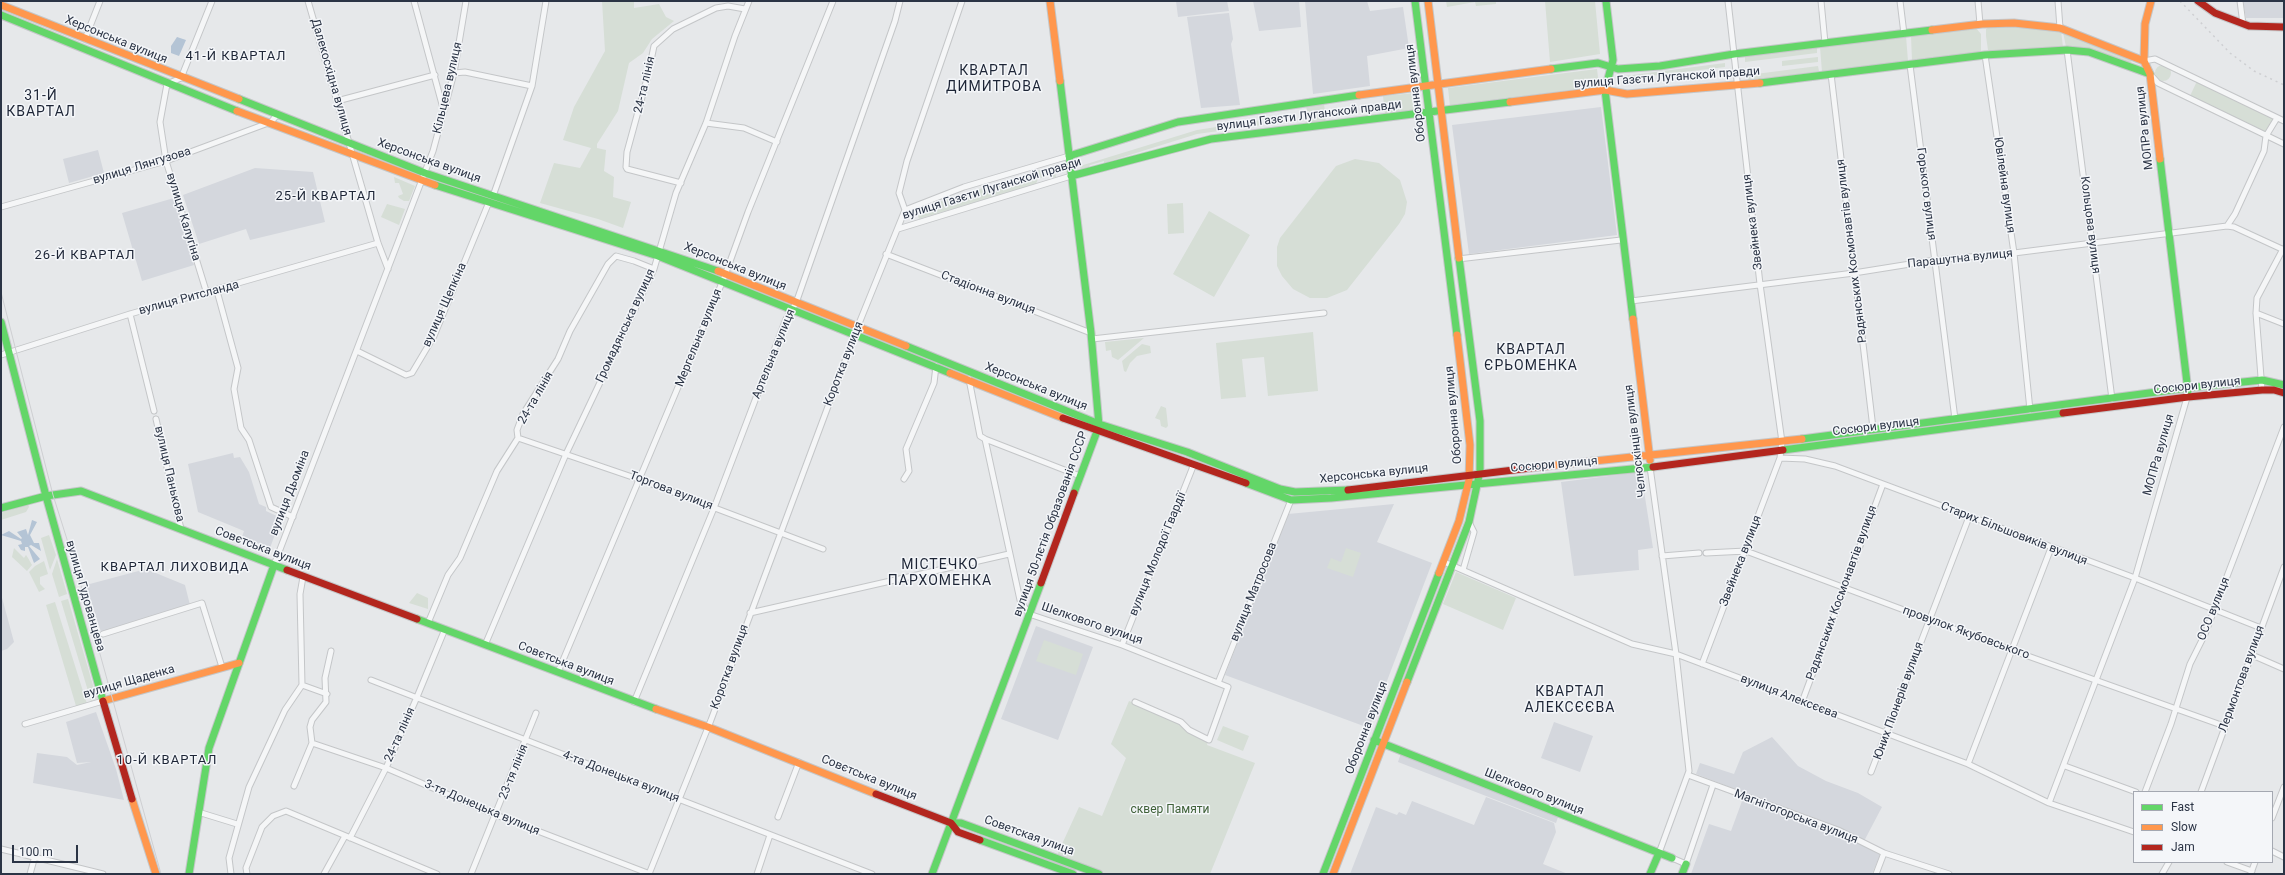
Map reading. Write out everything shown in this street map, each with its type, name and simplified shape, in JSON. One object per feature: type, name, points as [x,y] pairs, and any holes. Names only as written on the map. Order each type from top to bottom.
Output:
[{"type":"street","points":[[85,39],[100,1]]},
{"type":"street","points":[[167,84],[181,78],[212,1]]},
{"type":"street","name":"Далекосхідна вулиця","points":[[308,1],[378,243],[388,268]]},
{"type":"street","points":[[414,1],[435,75],[443,110]]},
{"type":"street","name":"Кільцева вулиця","points":[[425,173],[454,73],[466,1]]},
{"type":"street","name":"вулиця Щепкіна","points":[[357,351],[406,375],[412,373],[434,336],[491,199],[532,86],[546,1]]},
{"type":"street","name":"Громадянська вулиця","points":[[485,645],[566,454],[654,269],[680,183],[706,124],[749,1]]},
{"type":"street","name":"Мергельна вулиця","points":[[558,672],[641,480],[726,274],[833,1]]},
{"type":"street","name":"Артельна вулиця","points":[[634,702],[714,508],[786,319],[794,306],[895,21],[900,1]]},
{"type":"street","points":[[905,210],[899,193],[907,161],[962,1]]},
{"type":"street","name":"вулиця 50-лєтія Образованія СССР","points":[[932,874],[1098,427],[1091,336],[1050,1]]},
{"type":"street","name":"Оборонна вулиця","points":[[1323,874],[1444,562],[1465,503],[1470,474],[1470,445],[1415,1]]},
{"type":"street","name":"Оборонна вулиця","points":[[1333,874],[1469,522],[1479,474],[1481,448],[1480,421],[1458,259],[1428,1]]},
{"type":"street","name":"Челюскінців вулиця","points":[[1606,1],[1613,60],[1610,66],[1605,90],[1621,240],[1631,301],[1650,468],[1676,654],[1688,775],[1650,874]]},
{"type":"street","name":"Звейнека вулиця","points":[[1728,1],[1760,284],[1782,442]]},
{"type":"street","points":[[1821,1],[1825,43]]},
{"type":"street","points":[[1900,1],[1904,34]]},
{"type":"street","points":[[1978,1],[1980,24]]},
{"type":"street","points":[[2058,1],[2060,28]]},
{"type":"street","points":[[2144,61],[2145,24],[2150,1]]},
{"type":"street","points":[[2198,1],[2215,12],[2243,24],[2258,27],[2284,27]]},
{"type":"street","points":[[2240,1],[2243,24]]},
{"type":"street","name":"Херсонська вулиця","points":[[1,5],[181,78],[491,199]]},
{"type":"street","name":"24-та лінія","points":[[680,183],[627,169],[626,167],[627,152],[648,75],[654,46],[673,30],[716,8],[728,6],[745,9]]},
{"type":"street","name":"Херсонська вулиця","points":[[1,16],[167,84],[271,122],[421,181],[491,199],[726,274],[855,334],[969,379],[1291,500],[1331,498],[1469,483]]},
{"type":"street","name":"вулиця Газєти Луганской правди","points":[[905,210],[964,187],[1178,122],[1426,85],[1598,63],[1618,69],[1660,66],[1734,54],[1980,24],[2014,23],[2060,28],[2084,36],[2144,61],[2155,59],[2284,121]]},
{"type":"street","name":"вулиця Газєти Луганской правди","points":[[898,228],[1071,176],[1212,139],[1382,116],[1441,112],[1605,90],[1627,94],[1737,86],[1985,55],[2067,50],[2089,52],[2150,74],[2158,83],[2284,144]]},
{"type":"street","name":"Кольцова вулиця","points":[[2067,50],[2112,399]]},
{"type":"street","name":"Ювілейна вулиця","points":[[1985,55],[2014,253],[2030,410]]},
{"type":"street","name":"МОПРа вулиця","points":[[2049,803],[2065,766],[2135,578],[2188,392],[2167,233],[2150,74],[2144,61]]},
{"type":"street","name":"Горького вулиця","points":[[1910,65],[1955,419]]},
{"type":"street","points":[[454,73],[465,72],[532,86]]},
{"type":"street","name":"Радянських Космонавтів вулиця","points":[[1831,74],[1874,428]]},
{"type":"street","points":[[337,101],[435,75]]},
{"type":"street","name":"вулиця Калугіна","points":[[167,84],[160,122],[166,161],[207,294]]},
{"type":"street","name":"вулиця Лянгузова","points":[[1,207],[166,161],[271,122],[277,115]]},
{"type":"street","points":[[2227,226],[2235,214],[2264,150],[2266,136],[2277,118]]},
{"type":"street","points":[[706,124],[744,128],[777,142]]},
{"type":"street","name":"вулиця Дьоміна","points":[[189,874],[209,748],[274,565],[425,173]]},
{"type":"street","name":"Коротка вулиця","points":[[650,874],[708,727],[858,326],[905,210]]},
{"type":"street","name":"Парашутна вулиця","points":[[1631,301],[1854,273],[1934,260],[2014,253],[2227,226],[2234,227],[2283,250]]},
{"type":"street","points":[[1458,259],[1621,240]]},
{"type":"street","name":"вулиця Ритсланда","points":[[1,355],[130,314],[207,294],[378,243]]},
{"type":"street","points":[[2262,390],[2256,313],[2257,298],[2283,250]]},
{"type":"street","name":"Херсонська вулиця","points":[[658,253],[722,282],[858,326],[1098,427],[1187,452],[1280,489],[1295,492],[1332,492],[1470,474]]},
{"type":"street","name":"Стадіонна вулиця","points":[[886,254],[1091,336]]},
{"type":"street","name":"24-та лінія","points":[[428,623],[448,575],[460,558],[497,471],[518,438],[517,430],[523,414],[558,359],[570,331],[608,264],[616,256],[634,260],[654,269]]},
{"type":"street","points":[[217,291],[238,368],[234,389],[241,428],[249,440],[271,507],[293,517]]},
{"type":"street","points":[[1091,336],[1324,313]]},
{"type":"street","points":[[2256,313],[2284,324]]},
{"type":"street","name":"вулиця Панькова","points":[[130,314],[154,411]]},
{"type":"street","name":"вулиця Гудованцева","points":[[1,322],[46,496],[103,701],[151,863],[156,874]]},
{"type":"street","points":[[904,479],[909,471],[906,449],[934,383],[936,366]]},
{"type":"street","name":"Шелкового вулиця","points":[[969,379],[980,436],[985,439],[1020,600],[1029,614],[1122,645],[1228,687],[1208,740],[1189,730],[1180,722],[1135,702]]},
{"type":"street","name":"Сосюри вулиця","points":[[1469,483],[1650,468],[1780,454],[2262,380],[2284,385]]},
{"type":"street","name":"Сосюри вулиця","points":[[1470,474],[1649,457],[1782,442],[1874,428],[2112,399],[2188,392],[2274,390],[2284,393]]},
{"type":"street","name":"вулиця Панькова","points":[[156,419],[181,529]]},
{"type":"street","name":"ОСО вулиця","points":[[2145,791],[2161,753],[2190,664],[2215,609],[2284,427]]},
{"type":"street","name":"Торгова вулиця","points":[[518,438],[641,480],[823,549]]},
{"type":"street","points":[[985,439],[1080,476]]},
{"type":"street","points":[[1780,454],[1782,442]]},
{"type":"street","name":"Звейнека вулиця","points":[[1702,664],[1746,551],[1780,454]]},
{"type":"street","name":"Старих Більшовиків вулиця","points":[[1780,454],[1835,466],[2051,548],[2135,578],[2261,628]]},
{"type":"street","name":"вулиця Молодої Гвардії","points":[[1122,645],[1194,464]]},
{"type":"street","name":"Радянських Космонавтів вулиця","points":[[1802,702],[1883,484]]},
{"type":"street","name":"Совєтська вулиця","points":[[1,508],[46,496],[81,491],[303,577],[445,629],[634,702],[708,727],[799,762],[951,823],[958,832],[1073,874]]},
{"type":"street","name":"вулиця Матросова","points":[[1218,683],[1291,500]]},
{"type":"street","name":"Юних Піонерів вулиця","points":[[1871,772],[1968,516]]},
{"type":"street","points":[[1464,570],[1474,532],[1469,522]]},
{"type":"street","points":[[1968,764],[2051,548]]},
{"type":"street","name":"провулок Якубовського","points":[[1706,553],[1746,551],[2097,682],[2224,726]]},
{"type":"street","points":[[750,613],[1009,554]]},
{"type":"street","points":[[1662,556],[1699,554]]},
{"type":"street","points":[[278,555],[306,566]]},
{"type":"street","name":"вулиця Алексєєва","points":[[1444,562],[1453,564],[1632,644],[1676,654],[1968,764],[2049,803],[2133,832]]},
{"type":"street","name":"Лермонтова вулиця","points":[[2201,791],[2224,726],[2284,567]]},
{"type":"street","points":[[231,874],[229,858],[237,824],[256,773],[286,710],[302,685],[300,594],[303,577]]},
{"type":"street","points":[[103,634],[202,603],[222,667]]},
{"type":"street","name":"24-та лінія","points":[[324,874],[348,837],[386,768],[445,629]]},
{"type":"street","points":[[294,786],[312,742],[310,727],[312,720],[326,702],[327,694],[325,678],[331,652]]},
{"type":"street","points":[[2252,655],[2284,669]]},
{"type":"street","name":"вулиця Щаденка","points":[[25,724],[239,663]]},
{"type":"street","name":"4-та Донецька вулиця","points":[[371,680],[872,874]]},
{"type":"street","points":[[302,685],[327,694]]},
{"type":"street","name":"23-тя лінія","points":[[471,874],[527,741],[536,714]]},
{"type":"street","name":"Шелкового вулиця","points":[[1374,740],[1686,864]]},
{"type":"street","name":"3-тя Донецька вулиця","points":[[312,742],[386,768],[496,815],[650,874]]},
{"type":"street","points":[[778,817],[799,762]]},
{"type":"street","points":[[2065,766],[2133,791]]},
{"type":"street","name":"Магнітогорська вулиця","points":[[1688,775],[1838,830],[1884,853],[1949,874]]},
{"type":"street","points":[[1682,874],[1713,785]]},
{"type":"street","points":[[2273,815],[2284,787]]},
{"type":"street","points":[[247,874],[246,868],[262,827],[274,816],[286,811],[437,874]]},
{"type":"street","points":[[198,812],[237,824]]},
{"type":"street","name":"Советская улица","points":[[951,823],[961,822],[1099,874]]},
{"type":"street","points":[[757,874],[770,835]]},
{"type":"street","points":[[1,848],[103,874]]},
{"type":"street","points":[[2273,852],[2284,857]]},
{"type":"street","points":[[1876,874],[1884,853]]},
{"type":"street","points":[[30,874],[35,856]]},
{"type":"street","points":[[2162,874],[2168,863]]},
{"type":"street","points":[[2229,863],[2251,873],[2255,863]]},
{"type":"shaded area","points":[[1176,1],[1227,1],[1229,11],[1178,17]]},
{"type":"shaded area","points":[[1253,1],[1299,1],[1301,27],[1259,31]]},
{"type":"shaded area","points":[[1305,1],[1367,1],[1370,11],[1403,7],[1409,48],[1367,56],[1370,86],[1313,94]]},
{"type":"shaded area","points":[[2243,1],[2284,1],[2284,18],[2246,18]]},
{"type":"shaded area","points":[[1229,13],[1233,39],[1231,44],[1240,105],[1201,108],[1187,17]]},
{"type":"shaded area","points":[[1601,107],[1617,235],[1469,254],[1452,125]]},
{"type":"shaded area","points":[[98,150],[104,173],[69,183],[63,159]]},
{"type":"shaded area","points":[[255,168],[313,172],[325,222],[250,240],[246,229],[199,244],[183,195]]},
{"type":"shaded area","points":[[174,198],[194,265],[142,281],[122,213]]},
{"type":"shaded area","points":[[233,453],[234,458],[240,457],[249,472],[259,504],[266,507],[266,511],[281,518],[270,548],[242,537],[244,531],[198,512],[188,464]]},
{"type":"shaded area","points":[[1641,472],[1653,548],[1638,550],[1639,570],[1574,576],[1561,482]]},
{"type":"shaded area","points":[[1394,504],[1377,542],[1432,563],[1369,728],[1225,675],[1288,514]]},
{"type":"shaded area","points":[[146,569],[185,585],[190,605],[101,632],[86,585]]},
{"type":"shaded area","points":[[1,594],[14,642],[7,649],[1,651]]},
{"type":"shaded area","points":[[1036,626],[1093,647],[1058,740],[1001,719]]},
{"type":"shaded area","points":[[96,712],[116,769],[124,800],[33,783],[37,753],[67,757],[77,765],[91,762],[77,763],[66,722]]},
{"type":"shaded area","points":[[1554,722],[1593,736],[1580,772],[1541,758]]},
{"type":"shaded area","points":[[1772,737],[1798,766],[1826,781],[1858,793],[1882,807],[1862,845],[1880,855],[1872,874],[1691,874],[1709,824],[1731,831],[1745,793],[1696,774],[1700,763],[1734,774],[1743,752]]},
{"type":"shaded area","points":[[1401,753],[1559,814],[1556,823],[1398,762]]},
{"type":"shaded area","points":[[1486,797],[1554,823],[1556,832],[1543,864],[1568,874],[1350,874],[1376,807],[1397,815],[1399,812],[1406,815],[1412,801],[1474,825]]},
{"type":"green space","points":[[602,1],[634,1],[634,8],[659,4],[666,17],[674,21],[652,39],[643,53],[629,63],[618,111],[597,144],[597,148],[606,150],[604,171],[614,177],[613,197],[631,202],[623,228],[598,219],[540,203],[554,163],[580,168],[591,148],[563,140],[574,107],[605,51]]},
{"type":"green space","points":[[1446,1],[1496,1],[1496,4],[1476,6],[1475,2],[1447,7]]},
{"type":"green space","points":[[1545,1],[1595,1],[1600,54],[1550,62]]},
{"type":"green space","points":[[1990,27],[2037,28],[2061,31],[2063,47],[1992,52],[1988,50],[1986,36],[1986,29]]},
{"type":"green space","points":[[1976,28],[1981,34],[1981,52],[1912,61],[1911,36]]},
{"type":"green space","points":[[2063,32],[2078,36],[2132,58],[2132,61],[2129,64],[2091,49],[2066,47]]},
{"type":"green space","points":[[1906,36],[1908,61],[1822,72],[1820,47]]},
{"type":"green space","points":[[1817,48],[1817,53],[1745,62],[1745,56]]},
{"type":"green space","points":[[1818,57],[1818,62],[1782,66],[1782,61]]},
{"type":"green space","points":[[1725,63],[1725,67],[1625,79],[1625,76]]},
{"type":"green space","points":[[2163,65],[2170,70],[2171,73],[2166,80],[2163,81],[2156,76],[2155,73],[2160,66]]},
{"type":"green space","points":[[1818,66],[1819,71],[1748,81],[1748,75]]},
{"type":"green space","points":[[1597,69],[1599,86],[1450,106],[1448,88]]},
{"type":"green space","points":[[2197,81],[2274,118],[2265,133],[2190,96]]},
{"type":"green space","points":[[1416,93],[1418,111],[1385,115],[1383,96]]},
{"type":"green space","points":[[1324,103],[1326,123],[1309,125],[1306,105]]},
{"type":"green space","points":[[1261,120],[1262,125],[1197,134],[1104,163],[1104,161],[1090,165],[1088,169],[1081,171],[1080,166],[1197,130]]},
{"type":"green space","points":[[1355,159],[1379,163],[1400,180],[1407,202],[1405,214],[1399,224],[1347,290],[1327,298],[1310,298],[1293,289],[1282,276],[1277,266],[1277,247],[1280,238],[1336,166]]},
{"type":"green space","points":[[1053,166],[1056,177],[1053,178],[1051,175],[1038,179],[1036,184],[919,219],[916,209]]},
{"type":"green space","points":[[394,177],[415,186],[409,201],[404,201],[399,198],[398,196],[403,194],[399,183],[395,183]]},
{"type":"green space","points":[[1183,203],[1184,233],[1168,234],[1167,204]]},
{"type":"green space","points":[[387,204],[405,209],[399,225],[381,217]]},
{"type":"green space","points":[[1209,211],[1250,235],[1214,297],[1173,274]]},
{"type":"green space","points":[[1313,332],[1318,391],[1268,396],[1264,357],[1242,359],[1246,397],[1221,399],[1216,343]]},
{"type":"green space","points":[[1144,338],[1118,360],[1112,357],[1111,350],[1106,351],[1105,342]]},
{"type":"green space","points":[[1142,344],[1150,346],[1151,353],[1137,356],[1130,363],[1126,372],[1124,371],[1122,361]]},
{"type":"green space","points":[[1161,406],[1166,408],[1168,426],[1166,428],[1161,426],[1160,420],[1155,418]]},
{"type":"green space","points":[[28,504],[29,507],[26,512],[1,520],[1,513]]},
{"type":"green space","points":[[49,535],[56,555],[50,570],[41,538]]},
{"type":"green space","points":[[14,548],[24,558],[26,555],[32,565],[27,571],[12,557]]},
{"type":"green space","points":[[1346,548],[1361,553],[1353,577],[1327,568],[1331,558],[1341,562]]},
{"type":"green space","points":[[57,559],[67,594],[59,597],[52,574]]},
{"type":"green space","points":[[44,561],[48,574],[40,577],[40,584],[45,589],[39,592],[29,572],[35,566]]},
{"type":"green space","points":[[1456,572],[1516,598],[1503,630],[1443,604]]},
{"type":"green space","points":[[417,593],[428,598],[428,609],[409,603]]},
{"type":"green space","points":[[68,599],[97,699],[91,701],[61,601]]},
{"type":"green space","points":[[55,602],[87,704],[76,706],[46,605]]},
{"type":"green space","points":[[1044,640],[1083,654],[1076,675],[1036,661]]},
{"type":"green space","name":"сквер Памяти","points":[[1129,701],[1169,718],[1208,741],[1207,745],[1255,763],[1210,874],[1107,874],[1057,855],[1079,807],[1102,816],[1126,758],[1111,744]]},
{"type":"green space","points":[[1223,726],[1249,736],[1243,751],[1217,740]]},
{"type":"water","points":[[177,37],[186,40],[179,56],[171,53],[171,46]]},
{"type":"water","points":[[32,520],[37,522],[30,535],[34,543],[39,543],[41,551],[31,545],[29,546],[40,559],[34,563],[28,547],[25,547],[25,551],[21,550],[18,545],[22,544],[21,541],[1,535],[9,531],[21,539],[22,538],[17,532],[26,529],[28,535]]},
{"type":"tram line","points":[[1,292],[53,495],[77,571],[161,874]]},
{"type":"railway","points":[[2180,1],[2230,53],[2254,71],[2284,85]]},
{"type":"traffic: fast","points":[[1415,1],[1457,335]]},
{"type":"traffic: fast","points":[[1606,1],[1613,60],[1605,90],[1633,319]]},
{"type":"traffic: fast","points":[[1,15],[237,111]]},
{"type":"traffic: fast","points":[[1551,69],[1598,63],[1618,69],[1660,66],[1734,54],[1932,30]]},
{"type":"traffic: fast","points":[[1760,83],[1985,55],[2067,50],[2089,52],[2150,74]]},
{"type":"traffic: fast","points":[[1060,81],[1091,333],[1099,426],[1074,493]]},
{"type":"traffic: fast","points":[[1069,156],[1178,122],[1359,95]]},
{"type":"traffic: fast","points":[[239,99],[425,173],[718,271]]},
{"type":"traffic: fast","points":[[1071,176],[1211,139],[1510,102]]},
{"type":"traffic: fast","points":[[2160,159],[2188,391]]},
{"type":"traffic: fast","points":[[435,185],[658,256],[950,373]]},
{"type":"traffic: fast","points":[[1407,682],[1469,522],[1480,471],[1480,421],[1459,258]]},
{"type":"traffic: fast","points":[[1,322],[46,496],[103,701]]},
{"type":"traffic: fast","points":[[906,346],[1099,424],[1187,452],[1280,489],[1295,492],[1348,490]]},
{"type":"traffic: fast","points":[[1802,439],[2187,388],[2262,380],[2284,385]]},
{"type":"traffic: fast","points":[[1783,450],[2063,413]]},
{"type":"traffic: fast","points":[[1246,483],[1291,500],[1331,498],[1653,467]]},
{"type":"traffic: fast","points":[[1,508],[46,496],[81,491],[287,570]]},
{"type":"traffic: fast","points":[[189,874],[209,748],[274,565]]},
{"type":"traffic: fast","points":[[1323,874],[1439,573]]},
{"type":"traffic: fast","points":[[932,874],[1041,583]]},
{"type":"traffic: fast","points":[[417,619],[656,709]]},
{"type":"traffic: fast","points":[[1374,740],[1672,858]]},
{"type":"traffic: fast","points":[[951,823],[961,823],[1099,874]]},
{"type":"traffic: fast","points":[[980,840],[1073,874]]},
{"type":"traffic: fast","points":[[1650,874],[1659,853]]},
{"type":"traffic: fast","points":[[1682,874],[1686,864]]},
{"type":"traffic: slow","points":[[1050,1],[1060,81]]},
{"type":"traffic: slow","points":[[1428,1],[1459,258]]},
{"type":"traffic: slow","points":[[2151,1],[2145,24],[2144,61],[2150,74],[2160,159]]},
{"type":"traffic: slow","points":[[1,5],[239,99]]},
{"type":"traffic: slow","points":[[1932,30],[1982,24],[2014,23],[2060,28],[2144,61]]},
{"type":"traffic: slow","points":[[1359,95],[1551,69]]},
{"type":"traffic: slow","points":[[1510,102],[1605,90],[1627,94],[1760,83]]},
{"type":"traffic: slow","points":[[237,111],[435,185]]},
{"type":"traffic: slow","points":[[718,271],[906,346]]},
{"type":"traffic: slow","points":[[1633,319],[1650,460]]},
{"type":"traffic: slow","points":[[1439,573],[1459,521],[1469,480],[1470,445],[1457,335]]},
{"type":"traffic: slow","points":[[950,373],[1063,418]]},
{"type":"traffic: slow","points":[[1547,466],[1802,439]]},
{"type":"traffic: slow","points":[[103,701],[239,663]]},
{"type":"traffic: slow","points":[[1333,874],[1407,682]]},
{"type":"traffic: slow","points":[[656,709],[708,727],[876,794]]},
{"type":"traffic: slow","points":[[132,799],[156,874]]},
{"type":"traffic: jam","points":[[2198,1],[2215,13],[2249,26],[2284,27]]},
{"type":"traffic: jam","points":[[2063,413],[2188,397],[2262,390],[2274,390],[2284,393]]},
{"type":"traffic: jam","points":[[1063,418],[1246,483]]},
{"type":"traffic: jam","points":[[1653,467],[1783,450]]},
{"type":"traffic: jam","points":[[1348,490],[1547,466]]},
{"type":"traffic: jam","points":[[1041,583],[1074,493]]},
{"type":"traffic: jam","points":[[287,570],[417,619]]},
{"type":"traffic: jam","points":[[103,701],[132,799]]},
{"type":"traffic: jam","points":[[876,794],[951,823],[958,832],[980,840]]},
{"type":"district","name":"41-Й КВАРТАЛ","points":[[236,57]]},
{"type":"district","name":"КВАРТАЛ ДИМИТРОВА","points":[[994,80]]},
{"type":"district","name":"31-Й КВАРТАЛ","points":[[41,104]]},
{"type":"district","name":"25-Й КВАРТАЛ","points":[[326,197]]},
{"type":"district","name":"26-Й КВАРТАЛ","points":[[85,256]]},
{"type":"district","name":"КВАРТАЛ ЄРЬОМЕНКА","points":[[1531,358]]},
{"type":"district","name":"КВАРТАЛ ЛИХОВИДА","points":[[175,568]]},
{"type":"district","name":"МІСТЕЧКО ПАРХОМЕНКА","points":[[940,574]]},
{"type":"district","name":"КВАРТАЛ АЛЕКСЄЄВА","points":[[1570,700]]},
{"type":"district","name":"10-Й КВАРТАЛ","points":[[167,761]]}]
